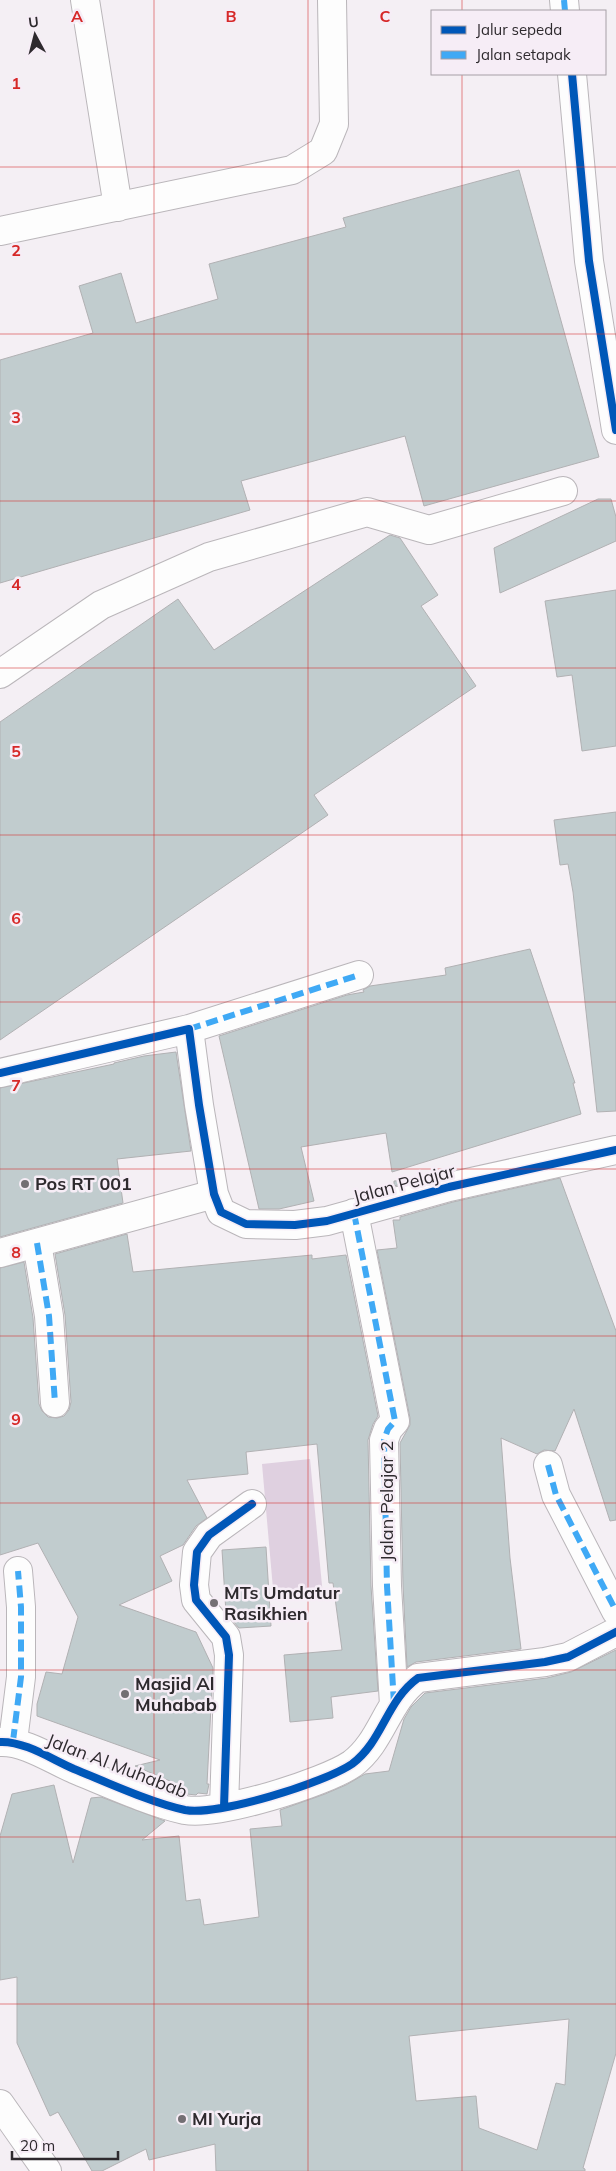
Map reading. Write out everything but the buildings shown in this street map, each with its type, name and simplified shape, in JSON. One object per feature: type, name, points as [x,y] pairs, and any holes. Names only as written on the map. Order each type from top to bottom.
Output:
[{"type":"street","points":[[85,0],[118,207]]},
{"type":"street","points":[[0,231],[292,170],[323,151],[334,124],[332,0]]},
{"type":"street","points":[[572,75],[589,261],[616,430]]},
{"type":"street","points":[[2,666],[101,605],[208,557],[367,512],[430,530],[563,492]]},
{"type":"street","points":[[0,1073],[189,1028],[359,975]]},
{"type":"street","name":"Jalan Pelajar","points":[[189,1028],[199,1105],[214,1194],[220,1212],[246,1224],[295,1225],[327,1221],[449,1186],[616,1150]]},
{"type":"street","points":[[0,1253],[214,1194]]},
{"type":"street","name":"Jalan Pelajar 2","points":[[354,1214],[395,1421],[388,1429],[384,1440],[387,1586],[394,1704]]},
{"type":"street","points":[[37,1243],[49,1316],[54,1403]]},
{"type":"street","points":[[548,1465],[556,1495],[616,1611]]},
{"type":"street","points":[[224,1807],[229,1655],[226,1637],[196,1600],[194,1584],[197,1552],[209,1535],[252,1504]]},
{"type":"street","points":[[6,1741],[22,1677],[21,1607],[18,1571]]},
{"type":"street","name":"Jalan Al Muhabab","points":[[6,1741],[144,1796],[185,1810],[206,1811],[321,1780],[350,1765],[368,1751],[406,1686],[418,1678],[545,1662],[568,1657],[616,1632]]},
{"type":"street","points":[[0,2104],[9,2134],[47,2171]]},
{"type":"shaded area","points":[[310,1459],[323,1596],[274,1600],[262,1464]]},
{"type":"marked path","points":[[564,0],[565,10]]},
{"type":"marked path","points":[[189,1029],[359,975]]},
{"type":"marked path","points":[[354,1213],[395,1421],[388,1429],[384,1440],[387,1586],[394,1704]]},
{"type":"marked path","points":[[37,1243],[49,1316],[55,1403]]},
{"type":"marked path","points":[[548,1465],[556,1495],[616,1611]]},
{"type":"marked path","points":[[13,1741],[21,1677],[21,1607],[18,1571]]},
{"type":"cycle path","points":[[572,75],[589,261],[616,430]]},
{"type":"cycle path","points":[[0,1073],[189,1029],[214,1194],[221,1212],[246,1224],[295,1225],[327,1221],[449,1187],[616,1150]]},
{"type":"cycle path","points":[[224,1807],[229,1655],[226,1637],[196,1600],[194,1585],[197,1552],[209,1535],[252,1504]]},
{"type":"cycle path","points":[[0,1742],[9,1742],[28,1747],[114,1786],[172,1807],[201,1811],[221,1808],[296,1788],[338,1772],[352,1764],[371,1744],[391,1709],[407,1687],[418,1678],[545,1662],[568,1657],[616,1632]]},
{"type":"place","name":"Pos RT 001","points":[[25,1184]]},
{"type":"place","name":"MTs Umdatur Rasikhien","points":[[214,1603]]},
{"type":"place","name":"Masjid Al Muhabab","points":[[125,1694]]},
{"type":"place","name":"MI Yurja","points":[[182,2119]]}]
